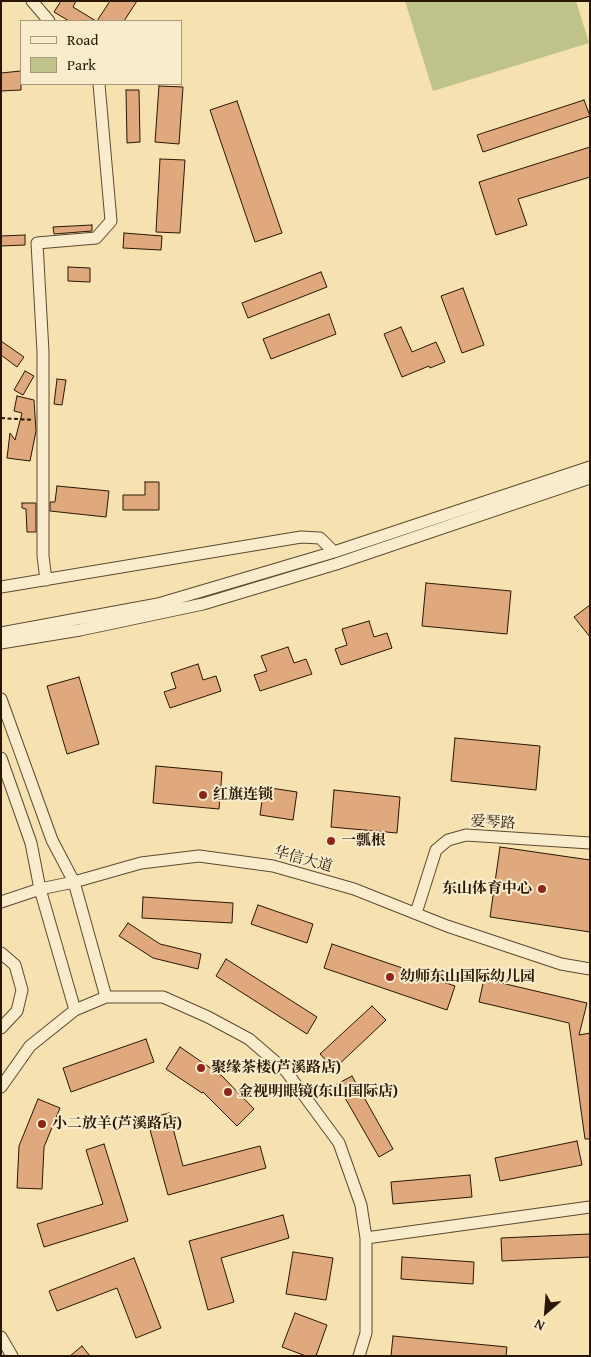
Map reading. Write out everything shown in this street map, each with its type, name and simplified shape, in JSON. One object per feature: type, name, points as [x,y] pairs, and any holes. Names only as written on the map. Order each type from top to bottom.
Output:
[{"type":"street","points":[[32,1],[48,20]]},
{"type":"street","points":[[46,580],[44,556],[43,352],[37,243],[96,238],[111,221],[99,85]]},
{"type":"street","points":[[1,633],[158,604],[334,552],[590,467]]},
{"type":"street","points":[[1,643],[80,630],[203,604],[336,564],[590,478]]},
{"type":"street","points":[[1,586],[301,537],[320,538],[334,552]]},
{"type":"street","points":[[1,700],[52,840],[74,882],[106,997]]},
{"type":"street","points":[[1,758],[31,843],[40,889],[75,1010]]},
{"type":"street","name":"爱琴路","points":[[416,913],[436,850],[448,840],[466,836],[590,844]]},
{"type":"street","name":"华信大道","points":[[1,902],[40,889],[74,882],[141,863],[199,856],[273,866],[354,889],[447,926],[561,964],[590,969]]},
{"type":"street","points":[[1,953],[16,964],[22,990],[16,1011],[1,1028]]},
{"type":"street","points":[[1,1087],[30,1046],[75,1010],[106,997],[163,997],[208,1017],[249,1039],[286,1071],[338,1142],[361,1205],[366,1238],[366,1333],[359,1356]]},
{"type":"street","points":[[366,1238],[590,1207]]},
{"type":"street","points":[[1,1337],[12,1356]]},
{"type":"path","points":[[1,418],[43,422]]},
{"type":"green space","points":[[405,1],[576,1],[589,43],[433,91]]},
{"type":"building","points":[[61,1],[76,1],[73,7],[94,20],[67,20],[54,12]]},
{"type":"building","points":[[110,1],[137,1],[125,20],[98,20]]},
{"type":"building","points":[[20,71],[21,90],[1,91],[1,73]]},
{"type":"building","points":[[159,86],[183,87],[179,144],[155,142]]},
{"type":"building","points":[[126,90],[139,90],[140,142],[127,143]]},
{"type":"building","points":[[584,100],[590,116],[483,152],[477,135]]},
{"type":"building","points":[[237,101],[282,233],[255,242],[210,110]]},
{"type":"building","points":[[590,147],[590,177],[518,199],[527,225],[496,235],[479,182]]},
{"type":"building","points":[[160,159],[185,160],[180,233],[156,232]]},
{"type":"building","points":[[92,225],[92,231],[54,234],[53,227]]},
{"type":"building","points":[[124,233],[162,236],[161,250],[123,248]]},
{"type":"building","points":[[25,235],[25,245],[1,246],[1,236]]},
{"type":"building","points":[[68,267],[90,268],[90,282],[68,281]]},
{"type":"building","points":[[321,272],[327,287],[248,318],[242,303]]},
{"type":"building","points":[[463,288],[484,345],[462,353],[441,296]]},
{"type":"building","points":[[329,314],[336,334],[271,359],[263,339]]},
{"type":"building","points":[[401,327],[412,352],[436,342],[445,362],[402,377],[384,334]]},
{"type":"building","points":[[1,341],[24,357],[17,367],[1,355]]},
{"type":"building","points":[[25,371],[34,376],[23,395],[14,390]]},
{"type":"building","points":[[57,379],[66,380],[62,405],[54,404]]},
{"type":"building","points":[[17,396],[34,400],[36,431],[30,461],[7,458],[10,433],[15,440],[22,413],[14,411]]},
{"type":"building","points":[[145,482],[159,482],[159,510],[123,510],[123,495],[145,495]]},
{"type":"building","points":[[57,486],[109,491],[106,517],[50,511],[50,502],[55,502]]},
{"type":"building","points":[[22,503],[36,503],[36,532],[27,532],[26,509],[22,508]]},
{"type":"building","points":[[426,583],[511,591],[507,634],[422,626]]},
{"type":"building","points":[[590,605],[590,637],[574,617]]},
{"type":"building","points":[[369,621],[374,637],[387,633],[392,648],[341,665],[335,649],[347,645],[342,629]]},
{"type":"building","points":[[288,647],[294,663],[306,659],[312,674],[260,691],[254,675],[267,671],[261,656]]},
{"type":"building","points":[[198,664],[203,680],[216,676],[221,691],[170,708],[164,692],[176,688],[171,673]]},
{"type":"building","points":[[79,677],[99,744],[67,754],[47,686]]},
{"type":"building","points":[[455,738],[540,746],[536,790],[451,781]]},
{"type":"building","points":[[156,766],[222,772],[219,809],[153,803]]},
{"type":"building","points":[[264,787],[297,792],[293,820],[260,815]]},
{"type":"building","points":[[334,790],[400,797],[397,833],[331,827]]},
{"type":"building","name":"东山体育中心","points":[[500,847],[590,860],[590,932],[490,917]]},
{"type":"building","points":[[143,897],[233,903],[232,923],[142,918]]},
{"type":"building","points":[[258,905],[313,924],[307,943],[251,924]]},
{"type":"building","points":[[128,923],[160,944],[201,954],[198,969],[153,958],[119,936]]},
{"type":"building","name":"幼师东山国际幼儿园","points":[[332,944],[455,986],[447,1010],[324,968]]},
{"type":"building","points":[[226,959],[317,1017],[307,1034],[216,976]]},
{"type":"building","points":[[484,979],[587,1003],[579,1035],[590,1033],[590,1139],[585,1139],[569,1023],[479,1002]]},
{"type":"building","points":[[372,1006],[386,1020],[334,1069],[320,1054]]},
{"type":"building","points":[[146,1039],[154,1062],[71,1092],[63,1068]]},
{"type":"building","points":[[180,1047],[222,1076],[254,1109],[237,1126],[203,1092],[166,1069]]},
{"type":"building","points":[[352,1076],[393,1149],[379,1157],[337,1084]]},
{"type":"building","points":[[38,1099],[60,1108],[44,1147],[42,1189],[17,1188],[19,1146]]},
{"type":"building","points":[[169,1113],[183,1166],[260,1146],[266,1168],[168,1195],[147,1119]]},
{"type":"building","points":[[577,1141],[582,1165],[500,1181],[495,1158]]},
{"type":"building","points":[[104,1144],[128,1221],[44,1247],[37,1224],[103,1204],[86,1150]]},
{"type":"building","points":[[470,1175],[472,1197],[393,1204],[391,1182]]},
{"type":"building","points":[[283,1215],[289,1238],[221,1258],[234,1302],[208,1310],[189,1241]]},
{"type":"building","points":[[590,1234],[590,1257],[502,1261],[501,1238]]},
{"type":"building","points":[[293,1252],[333,1258],[326,1300],[286,1294]]},
{"type":"building","points":[[402,1257],[474,1262],[473,1284],[401,1279]]},
{"type":"building","points":[[134,1258],[161,1328],[136,1338],[117,1288],[57,1311],[49,1291]]},
{"type":"building","points":[[295,1313],[327,1325],[316,1356],[306,1356],[282,1347]]},
{"type":"building","points":[[393,1336],[507,1347],[506,1356],[391,1356]]},
{"type":"building","points":[[82,1346],[90,1356],[70,1356]]},
{"type":"place","name":"红旗连锁","points":[[203,795]]},
{"type":"place","name":"一瓢根","points":[[331,841]]},
{"type":"place","name":"东山体育中心","points":[[542,889]]},
{"type":"place","name":"幼师东山国际幼儿园","points":[[390,977]]},
{"type":"place","name":"聚缘茶楼(芦溪路店)","points":[[201,1068]]},
{"type":"place","name":"金视明眼镜(东山国际店)","points":[[228,1092]]},
{"type":"place","name":"小二放羊(芦溪路店)","points":[[42,1124]]}]
